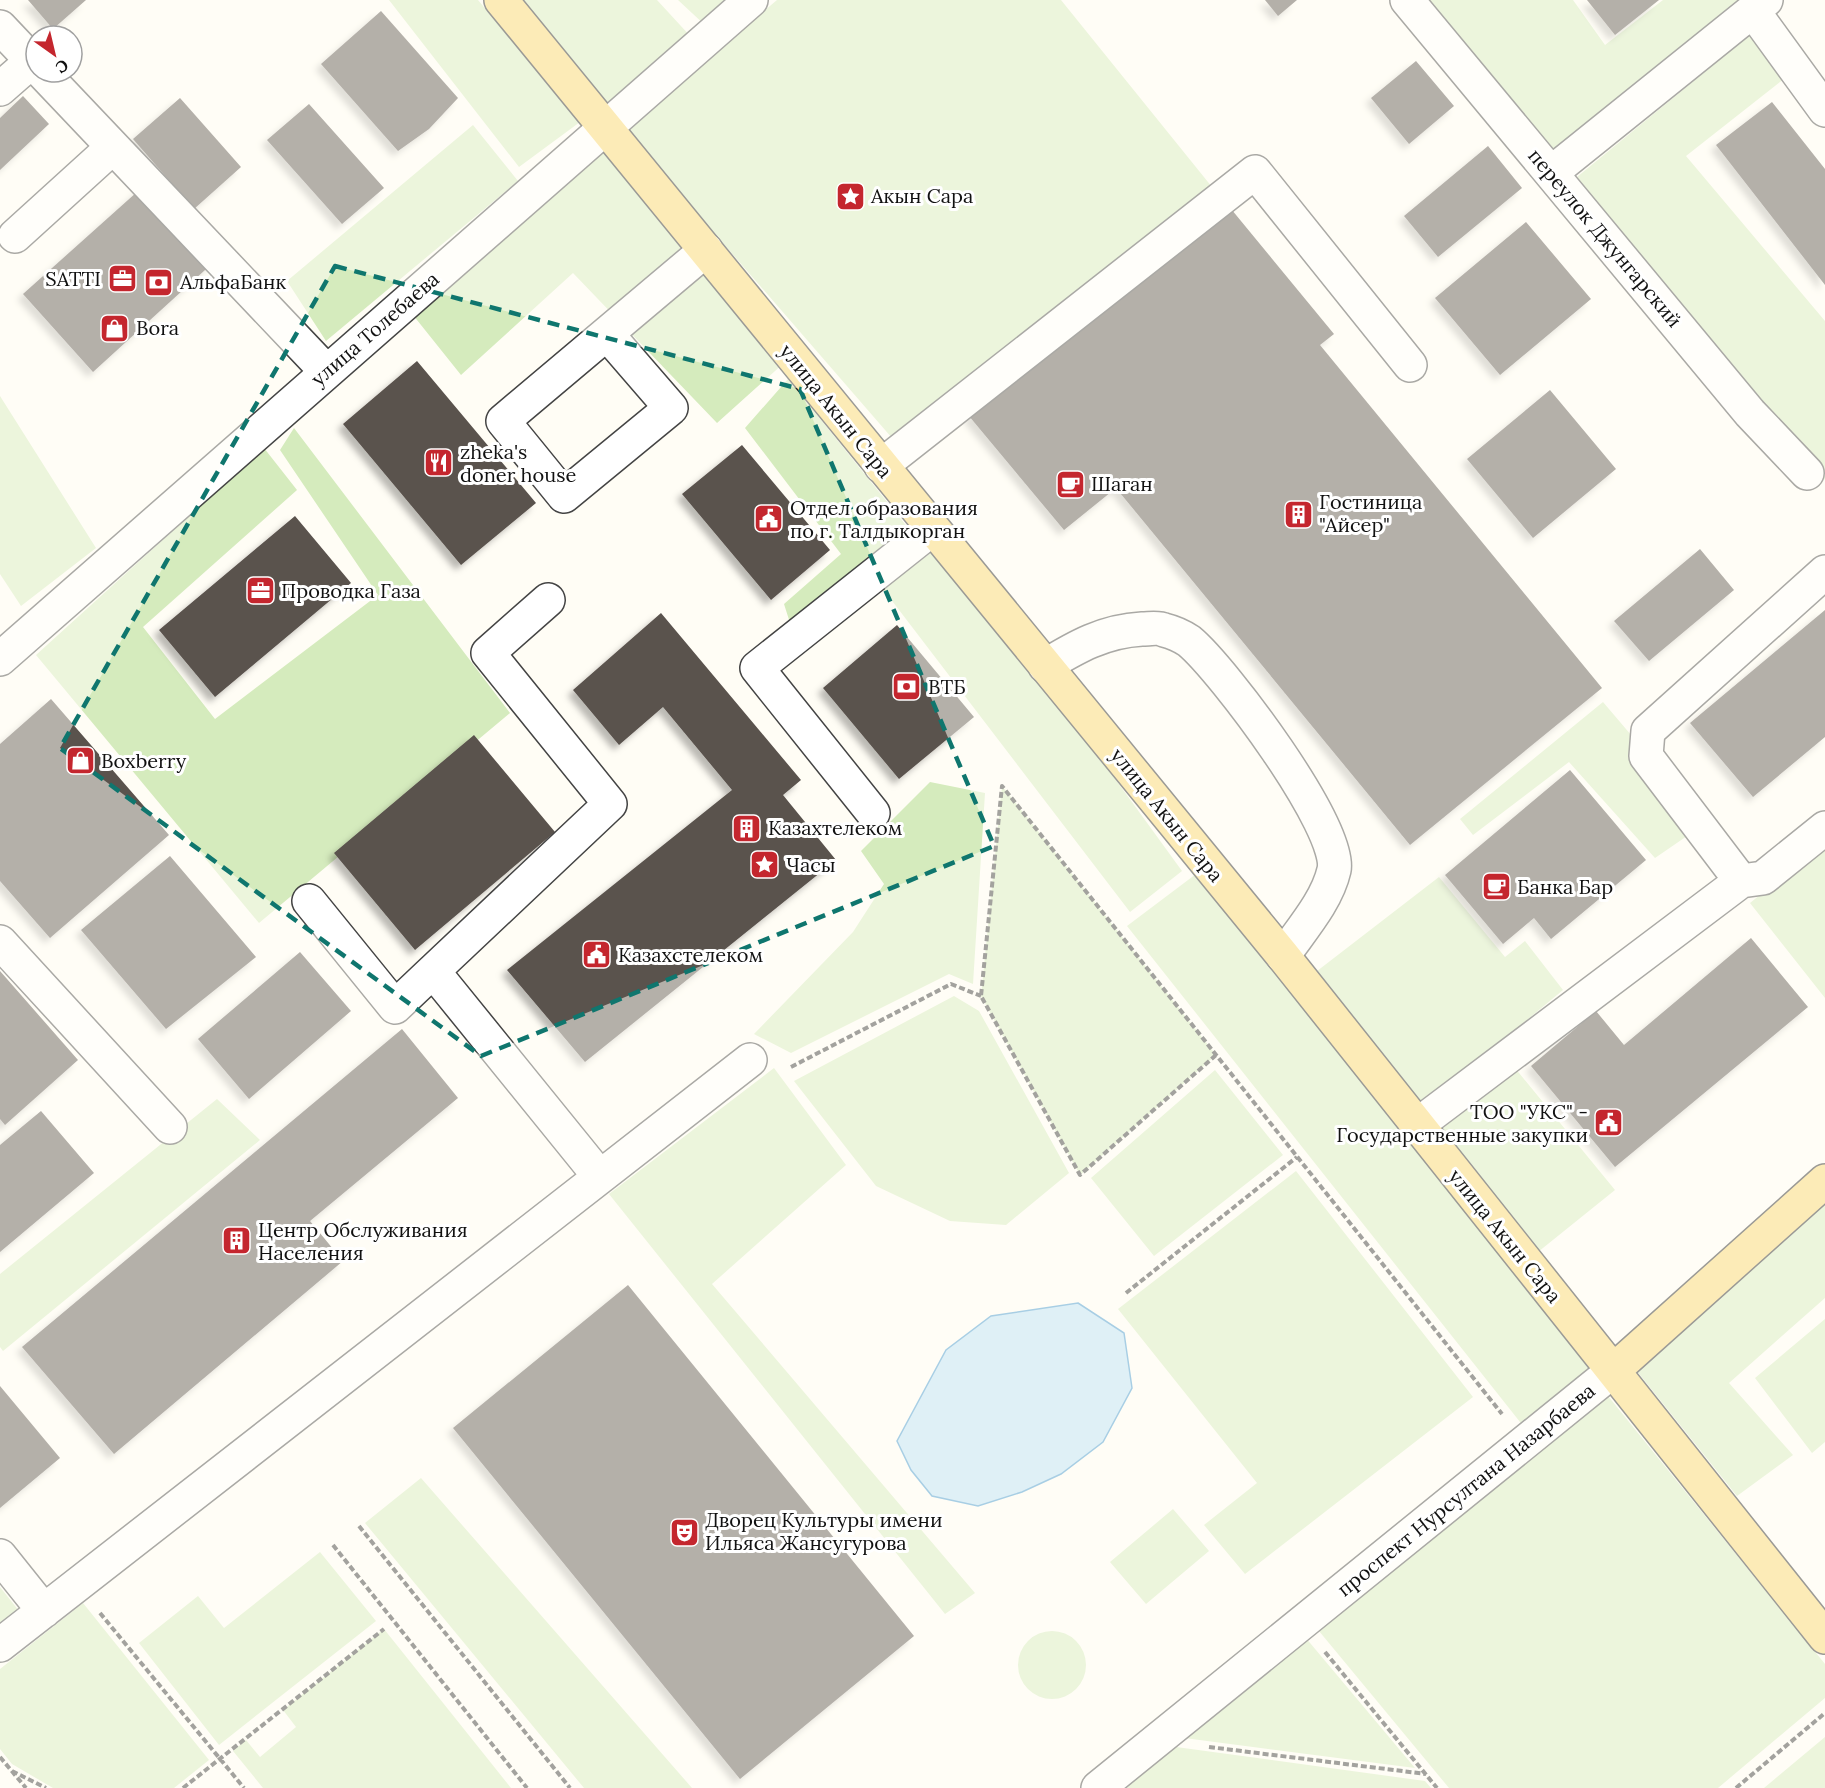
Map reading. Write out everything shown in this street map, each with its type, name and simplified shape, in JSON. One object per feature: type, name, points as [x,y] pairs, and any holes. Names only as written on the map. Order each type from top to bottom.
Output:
[{"type":"main road","name":"улица Акын Сара","points":[[501,0],[1283,956],[1416,1126],[1614,1370],[1825,1637]]},
{"type":"main road","name":"проспект Нурсултана Назарбаева","points":[[1614,1370],[1825,1181]]},
{"type":"street","name":"улица Толебаева","points":[[0,659],[751,0]]},
{"type":"street","name":"переулок Джунгарский","points":[[1407,0],[1750,414],[1807,473]]},
{"type":"street","points":[[1551,173],[1759,5],[1825,110]]},
{"type":"street","points":[[0,27],[24,52]]},
{"type":"street","points":[[0,89],[24,74]]},
{"type":"street","points":[[54,84],[326,372]]},
{"type":"street","points":[[15,236],[113,147]]},
{"type":"street","points":[[881,466],[1255,172],[1410,365]]},
{"type":"street","points":[[607,334],[671,408],[564,496],[503,421],[706,250]]},
{"type":"street","points":[[873,813],[757,668],[932,529]]},
{"type":"street","points":[[1741,881],[1646,756],[1648,731],[1825,572]]},
{"type":"street","points":[[309,901],[395,1007],[610,804],[488,653],[548,600]]},
{"type":"street","points":[[1045,666],[1087,641],[1121,630],[1162,629],[1188,640],[1233,688],[1285,759],[1327,839],[1335,868],[1321,901],[1283,956]]},
{"type":"street","points":[[1416,1126],[1741,881],[1763,878],[1825,828]]},
{"type":"street","points":[[0,942],[170,1127]]},
{"type":"street","points":[[433,971],[600,1177]]},
{"type":"street","points":[[0,1645],[750,1060]]},
{"type":"street","name":"проспект Нурсултана Назарбаева","points":[[1098,1788],[1614,1370]]},
{"type":"street","points":[[0,1556],[44,1611]]},
{"type":"path","points":[[1216,1055],[1080,1175],[981,996],[1002,786],[1525,1443]]},
{"type":"path","points":[[791,1067],[951,984],[981,996]]},
{"type":"path","points":[[1126,1293],[1297,1157]]},
{"type":"path","points":[[359,1526],[570,1788]]},
{"type":"path","points":[[333,1545],[527,1788]]},
{"type":"path","points":[[99,1612],[244,1788]]},
{"type":"path","points":[[1301,1624],[1437,1788]]},
{"type":"path","points":[[183,1788],[384,1629]]},
{"type":"path","points":[[1736,1788],[1825,1713]]},
{"type":"path","points":[[1156,1741],[1425,1774]]},
{"type":"path","points":[[0,1756],[26,1788]]},
{"type":"path","points":[[11,1770],[46,1788]]},
{"type":"highlighted area","points":[[335,266],[800,389],[994,846],[481,1056],[60,748]]},
{"type":"green space","points":[[389,0],[478,0],[580,122],[519,167]]},
{"type":"green space","points":[[521,0],[657,0],[692,38],[612,109]]},
{"type":"green space","points":[[678,0],[737,0],[707,27]]},
{"type":"green space","points":[[777,0],[1061,0],[1212,187],[892,438],[624,129]]},
{"type":"green space","points":[[1415,0],[1573,0],[1605,45],[1663,0],[1746,0],[1548,158]]},
{"type":"green space","points":[[1752,33],[1785,78],[1686,156],[1825,321],[1825,480],[1577,177]]},
{"type":"green space","points":[[473,125],[518,181],[326,341],[287,281]]},
{"type":"green space","points":[[601,146],[785,362],[717,423],[573,273],[461,375],[413,315]]},
{"type":"green space","points":[[788,379],[913,534],[791,626],[784,604],[841,554],[745,428]]},
{"type":"green space","points":[[0,396],[96,548],[21,606],[0,574]]},
{"type":"green space","points":[[294,428],[510,713],[259,923],[36,655],[264,448],[297,490],[143,627],[215,719],[378,595],[280,450]]},
{"type":"green space","points":[[944,543],[1182,871],[1130,912],[883,589]]},
{"type":"green space","points":[[1603,702],[1706,823],[1655,858],[1569,762],[1473,835],[1460,819]]},
{"type":"green space","points":[[930,782],[985,793],[973,984],[949,974],[791,1053],[754,1034],[853,932],[884,884],[861,851]]},
{"type":"green space","points":[[1002,786],[1216,1055],[1080,1175],[981,996]]},
{"type":"green space","points":[[1825,842],[1825,998],[1750,903]]},
{"type":"green space","points":[[1196,874],[1600,1368],[1524,1427],[1127,926]]},
{"type":"green space","points":[[1439,877],[1505,957],[1525,941],[1563,990],[1420,1109],[1308,978]]},
{"type":"green space","points":[[954,996],[979,1011],[1069,1173],[1006,1225],[950,1221],[876,1186],[794,1081]]},
{"type":"green space","points":[[1510,1062],[1615,1190],[1538,1252],[1430,1129]]},
{"type":"green space","points":[[774,1068],[846,1165],[712,1284],[975,1593],[945,1614],[609,1194]]},
{"type":"green space","points":[[1215,1070],[1283,1155],[1154,1256],[1091,1178]]},
{"type":"green space","points":[[217,1099],[260,1140],[3,1351],[0,1347],[0,1274]]},
{"type":"green space","points":[[1296,1171],[1473,1397],[1245,1574],[1204,1525],[1257,1483],[1118,1309]]},
{"type":"green space","points":[[1825,1199],[1825,1298],[1729,1383],[1793,1455],[1737,1496],[1636,1370]]},
{"type":"green space","points":[[1825,1319],[1825,1442],[1812,1453],[1755,1378]]},
{"type":"green space","points":[[1608,1396],[1825,1664],[1825,1698],[1718,1788],[1449,1788],[1314,1625]]},
{"type":"green space","points":[[421,1478],[692,1788],[584,1788],[365,1523]]},
{"type":"green space","points":[[1173,1509],[1209,1551],[1146,1604],[1110,1562]]},
{"type":"green space","points":[[320,1552],[376,1621],[219,1745],[139,1643],[198,1596],[224,1628]]},
{"type":"green space","points":[[0,1587],[23,1616],[0,1635]]},
{"type":"green space","points":[[83,1603],[209,1760],[174,1788],[53,1788],[12,1764],[0,1749],[0,1669]]},
{"type":"green space","points":[[384,1629],[511,1788],[263,1788],[233,1751],[246,1740],[260,1757],[296,1727],[283,1710]]},
{"type":"green space","points":[[1052,1631],[1065,1634],[1076,1641],[1083,1652],[1086,1665],[1083,1678],[1076,1689],[1065,1696],[1052,1699],[1039,1696],[1028,1689],[1021,1678],[1018,1665],[1021,1652],[1028,1641],[1039,1634]]},
{"type":"green space","points":[[1300,1631],[1415,1768],[1169,1736]]},
{"type":"green space","points":[[1825,1737],[1825,1788],[1764,1788]]},
{"type":"green space","points":[[1154,1744],[1425,1781],[1431,1788],[1105,1788]]},
{"type":"water","points":[[1078,1303],[1124,1333],[1132,1388],[1103,1442],[1061,1474],[1022,1492],[978,1506],[932,1496],[911,1470],[897,1441],[946,1350],[991,1316]]},
{"type":"building","points":[[28,0],[86,0],[59,24],[49,24]]},
{"type":"building","points":[[1265,0],[1297,0],[1278,16]]},
{"type":"building","points":[[1587,0],[1659,0],[1615,35]]},
{"type":"building","points":[[381,11],[458,98],[429,129],[398,151],[321,64]]},
{"type":"building","points":[[1416,61],[1454,106],[1409,144],[1371,98]]},
{"type":"building","points":[[23,96],[49,124],[0,170],[0,118]]},
{"type":"building","points":[[180,98],[241,167],[194,209],[133,139]]},
{"type":"building","points":[[1772,102],[1825,169],[1825,285],[1716,145]]},
{"type":"building","points":[[309,104],[384,188],[342,224],[267,140]]},
{"type":"building","points":[[1488,146],[1522,188],[1438,257],[1404,216]]},
{"type":"building","points":[[147,183],[216,260],[93,372],[23,294]]},
{"type":"building","name":"Гостиница \"Айсер\"","points":[[1227,204],[1334,334],[1320,345],[1602,688],[1410,845],[1116,488],[1064,530],[969,416]]},
{"type":"building","points":[[1526,222],[1591,299],[1500,375],[1435,298]]},
{"type":"building","name":"zheka's doner house","points":[[417,361],[536,503],[461,565],[343,424]]},
{"type":"building","points":[[1550,390],[1616,469],[1533,538],[1467,459]]},
{"type":"building","points":[[742,445],[830,550],[771,600],[682,494]]},
{"type":"building","points":[[295,516],[351,583],[215,697],[159,630]]},
{"type":"building","points":[[1700,549],[1734,590],[1649,661],[1614,621]]},
{"type":"building","points":[[1825,610],[1825,737],[1753,797],[1690,723]]},
{"type":"building","name":"Казахтелеком","points":[[661,613],[801,780],[783,795],[836,860],[585,1062],[507,970],[732,790],[663,707],[619,745],[573,690]]},
{"type":"building","points":[[897,625],[974,717],[899,779],[823,688]]},
{"type":"building","points":[[51,699],[169,835],[50,938],[0,881],[0,744]]},
{"type":"building","points":[[474,735],[555,832],[415,950],[334,853]]},
{"type":"building","points":[[1570,770],[1646,860],[1551,939],[1534,918],[1503,944],[1445,875]]},
{"type":"building","points":[[170,856],[256,957],[166,1029],[81,930]]},
{"type":"building","points":[[1751,938],[1808,1007],[1615,1167],[1531,1066],[1596,1011],[1624,1045]]},
{"type":"building","points":[[300,952],[351,1011],[249,1099],[198,1039]]},
{"type":"building","points":[[0,971],[78,1060],[5,1125],[0,1119]]},
{"type":"building","name":"Центр Обслуживания Населения","points":[[402,1029],[458,1098],[310,1221],[343,1261],[114,1454],[22,1347]]},
{"type":"building","points":[[41,1111],[94,1173],[0,1252],[0,1145]]},
{"type":"building","name":"Дворец Культуры имени Ильяса Жансугурова","points":[[628,1285],[914,1636],[740,1779],[453,1428]]},
{"type":"building","points":[[0,1386],[60,1458],[0,1508]]},
{"type":"place","name":"Акын Сара","points":[[850,196]]},
{"type":"place","name":"SATTI","points":[[122,279]]},
{"type":"place","name":"АльфаБанк","points":[[159,282]]},
{"type":"place","name":"Bora","points":[[115,328]]},
{"type":"place","name":"zheka's doner house","points":[[439,463]]},
{"type":"place","name":"Шаган","points":[[1070,484]]},
{"type":"place","name":"Гостиница \"Айсер\"","points":[[1298,514]]},
{"type":"place","name":"Отдел образования по г. Талдыкорган","points":[[769,519]]},
{"type":"place","name":"Проводка Газа","points":[[260,591]]},
{"type":"place","name":"ВТБ","points":[[907,687]]},
{"type":"place","name":"Boxberry","points":[[80,761]]},
{"type":"place","name":"Казахтелеком","points":[[747,828]]},
{"type":"place","name":"Часы","points":[[765,865]]},
{"type":"place","name":"Банка Бар","points":[[1496,887]]},
{"type":"place","name":"Казахстелеком","points":[[597,955]]},
{"type":"place","name":"ТОО \"УКС\" - Государственные закупки","points":[[1609,1123]]},
{"type":"place","name":"Центр Обслуживания Населения","points":[[237,1241]]},
{"type":"place","name":"Дворец Культуры имени Ильяса Жансугурова","points":[[684,1532]]}]
